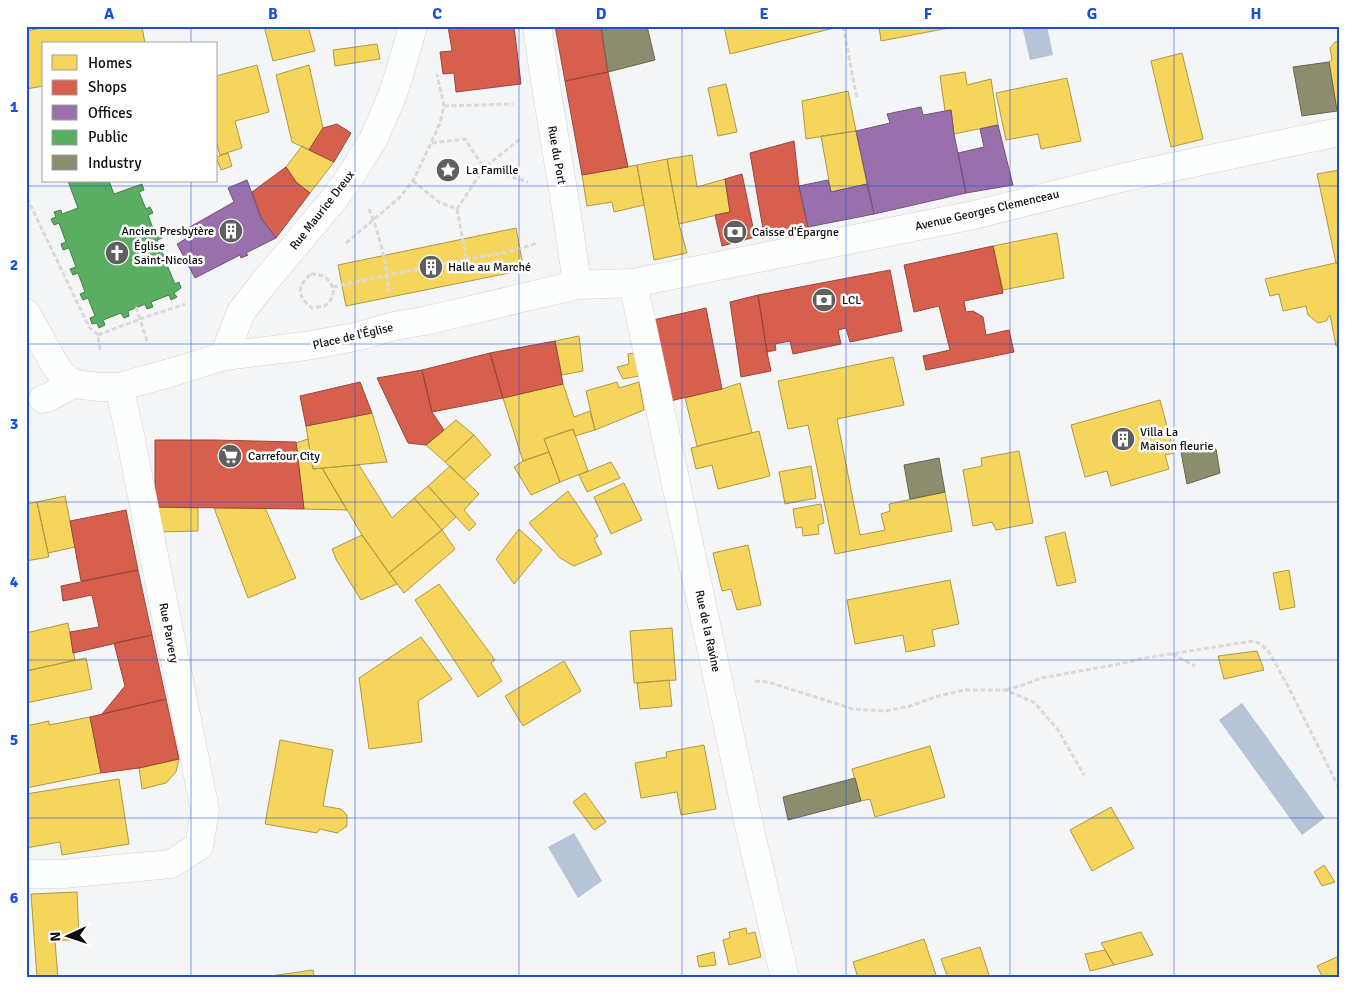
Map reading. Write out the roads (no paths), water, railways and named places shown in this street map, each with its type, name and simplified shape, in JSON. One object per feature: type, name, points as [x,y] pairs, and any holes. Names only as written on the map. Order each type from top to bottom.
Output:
[{"type":"street","name":"Rue Maurice Dreux","points":[[224,356],[241,312],[334,199],[374,138],[400,75],[413,26]]},
{"type":"street","name":"Rue du Port","points":[[536,26],[571,237],[576,285]]},
{"type":"street","name":"Avenue Georges Clemenceau","points":[[633,283],[974,215],[1125,177],[1339,132]]},
{"type":"street","name":"Place de l'Église","points":[[73,384],[119,387],[224,356],[306,346],[360,336],[394,326],[424,321],[576,285],[633,283]]},
{"type":"street","name":"Rue de la Ravine","points":[[633,283],[751,834],[785,978]]},
{"type":"street","points":[[26,313],[55,364],[73,384],[43,399]]},
{"type":"street","name":"Rue Parvery","points":[[26,874],[62,874],[171,864],[199,846],[206,810],[119,387]]},
{"type":"water","points":[[1022,26],[1047,26],[1053,55],[1030,60]]},
{"type":"water","points":[[1242,703],[1325,818],[1302,835],[1219,720]]},
{"type":"water","points":[[574,833],[602,881],[578,898],[548,847]]},
{"type":"place","name":"La Famille","points":[[448,170]]},
{"type":"place","name":"Ancien Presbytère","points":[[231,231]]},
{"type":"place","name":"Caisse d'Épargne","points":[[735,232]]},
{"type":"place","name":"Église Saint-Nicolas","points":[[117,253]]},
{"type":"place","name":"Halle au Marché","points":[[431,267]]},
{"type":"place","name":"LCL","points":[[824,300]]},
{"type":"place","name":"Villa La Maison fleurie","points":[[1123,439]]},
{"type":"place","name":"Carrefour City","points":[[230,456]]}]
